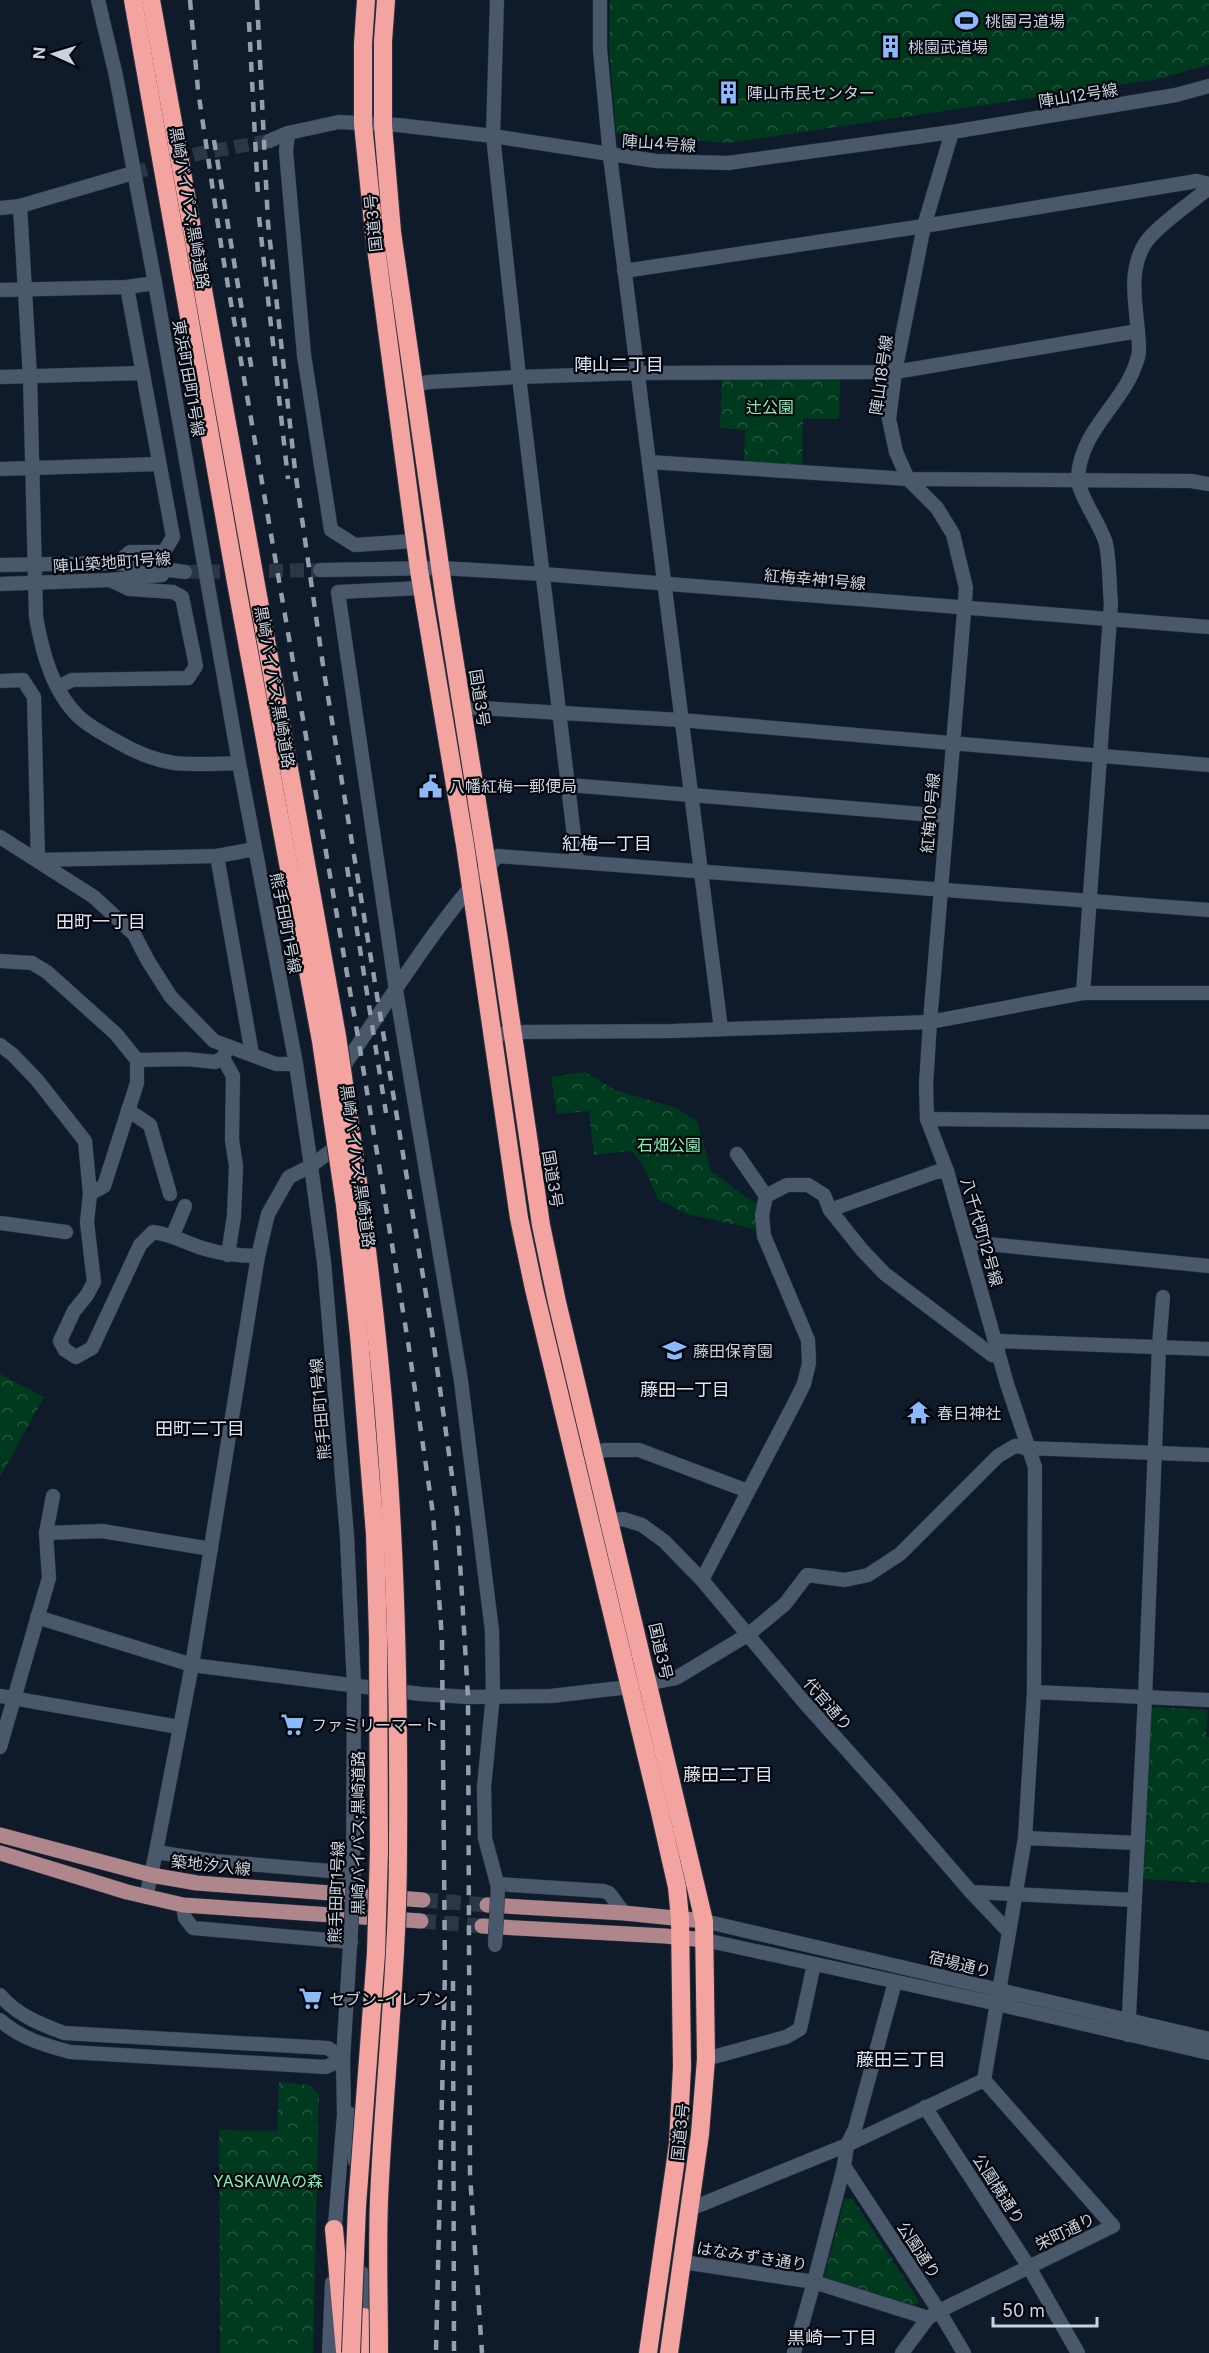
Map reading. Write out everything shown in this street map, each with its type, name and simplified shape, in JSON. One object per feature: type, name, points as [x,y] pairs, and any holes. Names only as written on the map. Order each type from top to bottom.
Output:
[{"type":"highway","name":"黒崎バイパス;黒崎道路","points":[[131,0],[321,1041],[345,1205],[364,1382],[375,1534],[380,1850],[376,1953],[357,2206],[351,2353]]},
{"type":"highway","name":"黒崎バイパス;黒崎道路","points":[[151,0],[338,1036],[362,1203],[378,1344],[386,1437],[395,1601],[399,1853],[388,2077],[379,2201],[379,2353]]},
{"type":"highway","name":"国道3号","points":[[366,0],[363,44],[363,124],[374,232],[414,541],[471,887],[519,1218],[677,1887],[680,1918],[682,2067],[678,2144],[648,2353]]},
{"type":"highway","name":"国道3号","points":[[386,0],[383,41],[383,125],[392,232],[413,385],[541,1225],[704,1921],[706,2059],[700,2134],[669,2353]]},
{"type":"highway","points":[[334,2229],[345,2353]]},
{"type":"highway","points":[[364,2317],[364,2353]]},
{"type":"main road","name":"築地汐入線","points":[[0,1835],[151,1875],[197,1883],[423,1900]]},
{"type":"main road","points":[[0,1853],[146,1897],[183,1905],[421,1921]]},
{"type":"main road","points":[[487,1905],[624,1913],[704,1921]]},
{"type":"main road","points":[[482,1926],[705,1940]]},
{"type":"street","name":"東浜町田町1号線","points":[[98,0],[116,76],[155,283],[239,763]]},
{"type":"street","points":[[497,0],[493,136],[519,377],[577,861]]},
{"type":"street","points":[[600,0],[600,49],[610,156],[720,1029]]},
{"type":"street","name":"陣山12号線","points":[[952,132],[1176,95],[1209,86]]},
{"type":"street","name":"陣山4号線","points":[[269,141],[288,133],[339,122],[493,136],[610,156],[678,163],[728,163],[952,132]]},
{"type":"street","name":"陣山18号線","points":[[952,132],[924,226],[895,372],[889,419],[896,452],[908,478],[936,508],[953,534],[966,588],[963,607]]},
{"type":"street","points":[[288,133],[286,151],[304,355],[331,530],[355,545],[414,541]]},
{"type":"street","points":[[0,208],[20,206],[133,173]]},
{"type":"street","points":[[624,271],[924,226],[1197,181],[1209,184]]},
{"type":"street","points":[[1083,993],[1108,619],[1111,603],[1106,543],[1077,480],[1081,455],[1088,438],[1118,398],[1132,375],[1139,355],[1134,299],[1135,269],[1144,244],[1209,188]]},
{"type":"street","points":[[20,206],[30,376],[36,617],[42,649],[68,704],[80,717],[137,753],[173,762],[239,763]]},
{"type":"street","points":[[0,290],[127,287],[155,283]]},
{"type":"street","points":[[117,563],[130,552],[164,552],[173,537],[127,287]]},
{"type":"street","points":[[413,385],[519,377],[637,373],[895,372],[1138,331]]},
{"type":"street","points":[[0,377],[143,373]]},
{"type":"street","points":[[649,462],[908,478],[1191,481],[1209,484]]},
{"type":"street","points":[[0,469],[159,464]]},
{"type":"street","name":"陣山築地町1号線","points":[[0,566],[117,563],[185,572],[110,580],[0,584]]},
{"type":"street","name":"紅梅幸神1号線","points":[[419,570],[441,568],[543,574],[1209,627]]},
{"type":"street","points":[[320,570],[419,570]]},
{"type":"street","points":[[58,687],[72,680],[188,678],[196,666],[182,597],[173,592],[129,588],[110,580]]},
{"type":"street","points":[[422,588],[338,592],[396,990],[461,1381],[492,1631],[493,1695],[484,1808],[485,1838],[498,1886],[495,1946]]},
{"type":"street","name":"紅梅10号線","points":[[930,1022],[963,607]]},
{"type":"street","points":[[0,681],[23,680],[34,697],[38,860]]},
{"type":"street","points":[[462,706],[680,720],[1209,765]]},
{"type":"street","name":"熊手田町1号線","points":[[239,763],[296,1064],[311,1166],[324,1262],[347,1536],[354,1686],[353,1878],[343,2059],[344,2115],[334,2229],[329,2353]]},
{"type":"street","points":[[569,785],[946,816]]},
{"type":"street","points":[[0,837],[94,897],[134,934],[171,997],[225,1052],[233,1076],[232,1140],[236,1166],[234,1216],[228,1255]]},
{"type":"street","points":[[38,860],[217,856],[255,849]]},
{"type":"street","points":[[217,856],[252,1054]]},
{"type":"street","points":[[146,1897],[192,1665],[258,1256],[268,1214],[289,1177],[311,1166],[345,1142],[337,1087],[347,1061],[471,887],[498,856],[1209,910]]},
{"type":"street","points":[[0,961],[32,963],[47,972],[116,1034],[137,1060],[137,1083],[104,1186],[90,1194]]},
{"type":"street","points":[[492,1035],[930,1022],[1083,993],[1209,993]]},
{"type":"street","name":"八千代町12号線","points":[[930,1022],[926,1084],[927,1119],[947,1171],[1027,1448],[1035,1467],[1034,1692],[1025,1838],[984,2080]]},
{"type":"street","points":[[0,1045],[37,1080],[85,1141],[90,1194],[87,1222],[94,1282],[74,1311],[60,1341],[65,1350],[76,1357],[92,1348],[140,1245],[153,1232],[173,1235],[199,1247],[228,1255],[258,1256]]},
{"type":"street","points":[[137,1060],[187,1059],[215,1062],[225,1052],[252,1054],[276,1064],[296,1064]]},
{"type":"street","points":[[128,1110],[150,1125],[170,1194]]},
{"type":"street","points":[[927,1119],[1209,1122]]},
{"type":"street","points":[[702,1580],[799,1394],[809,1363],[808,1340],[764,1236],[762,1215],[766,1196],[737,1154]]},
{"type":"street","points":[[830,1210],[936,1172],[947,1171]]},
{"type":"street","points":[[766,1196],[787,1185],[808,1185],[824,1195],[830,1210],[862,1250],[885,1274],[992,1354],[997,1346],[1209,1349]]},
{"type":"street","points":[[173,1235],[185,1206]]},
{"type":"street","points":[[0,1223],[66,1232]]},
{"type":"street","points":[[968,1242],[1209,1266]]},
{"type":"street","points":[[1128,2028],[1163,1297]]},
{"type":"street","points":[[37,1617],[192,1665],[354,1686],[443,1696],[551,1696],[629,1687],[676,1678],[749,1634],[785,1604],[807,1575],[845,1580],[868,1575],[900,1554],[998,1456],[1015,1446],[1209,1455]]},
{"type":"street","points":[[594,1453],[605,1450],[639,1450],[711,1476],[745,1490],[746,1493]]},
{"type":"street","points":[[0,1747],[49,1578],[46,1533],[53,1496]]},
{"type":"street","name":"代官通り","points":[[610,1521],[623,1519],[642,1525],[664,1541],[702,1580],[804,1702],[1008,1931]]},
{"type":"street","points":[[46,1533],[102,1531],[211,1549]]},
{"type":"street","points":[[1034,1692],[1209,1700]]},
{"type":"street","points":[[0,1696],[179,1727]]},
{"type":"street","points":[[1025,1838],[1138,1843]]},
{"type":"street","points":[[156,1852],[214,1862],[353,1878]]},
{"type":"street","points":[[498,1886],[603,1891],[609,1893],[624,1913]]},
{"type":"street","points":[[971,1892],[1135,1900]]},
{"type":"street","points":[[183,1905],[185,1918],[193,1928],[351,1936]]},
{"type":"street","name":"宿場通り","points":[[704,1921],[1128,2028],[1209,2053]]},
{"type":"street","name":"宿場通り","points":[[705,1940],[895,1982],[998,1997]]},
{"type":"street","points":[[706,2059],[786,2037],[800,2030],[814,1964]]},
{"type":"street","points":[[895,1982],[855,2129],[847,2145],[844,2166],[814,2282],[934,2314]]},
{"type":"street","points":[[0,1995],[18,2012],[39,2024],[64,2033],[328,2048],[343,2059],[326,2067],[70,2052],[43,2045],[11,2030],[0,2020]]},
{"type":"street","name":"宿場通り","points":[[1128,2028],[1209,2039]]},
{"type":"street","name":"熊手田町1号線","points":[[343,2059],[356,2168],[364,2317],[371,2353]]},
{"type":"street","points":[[690,2209],[847,2145],[984,2080]]},
{"type":"street","name":"栄町通り","points":[[902,2353],[934,2314],[1113,2226],[984,2080]]},
{"type":"street","name":"公園横通り","points":[[925,2107],[1029,2267],[1078,2353]]},
{"type":"street","name":"公園通り","points":[[844,2166],[934,2314],[964,2353]]},
{"type":"street","name":"はなみずき通り","points":[[683,2262],[814,2282],[794,2353]]},
{"type":"green space","points":[[610,0],[1209,0],[1209,65],[1153,80],[728,143],[616,133],[609,46]]},
{"type":"green space","name":"桃園弓道場","points":[[967,0],[1038,0],[1040,12],[939,32],[936,7]]},
{"type":"green space","name":"辻公園","points":[[722,374],[840,375],[839,419],[803,419],[802,465],[744,462],[745,430],[720,428]]},
{"type":"green space","name":"石畑公園","points":[[585,1072],[615,1090],[676,1108],[697,1121],[711,1171],[754,1203],[766,1196],[755,1229],[687,1214],[658,1199],[642,1163],[631,1151],[594,1155],[589,1111],[557,1114],[551,1077]]},
{"type":"green space","points":[[0,1374],[44,1397],[0,1477]]},
{"type":"green space","points":[[1155,1707],[1208,1710],[1206,1736],[1209,1737],[1209,1883],[1143,1879],[1150,1711]]},
{"type":"green space","name":"YASKAWAの森","points":[[279,2082],[309,2085],[319,2094],[313,2353],[220,2353],[219,2130],[277,2131]]},
{"type":"green space","points":[[845,2198],[853,2199],[919,2301],[915,2306],[824,2277]]},
{"type":"tunnel","points":[[133,173],[201,153],[269,141]]},
{"type":"tunnel","points":[[185,572],[320,570]]},
{"type":"tunnel","points":[[423,1900],[487,1905]]},
{"type":"tunnel","points":[[421,1921],[482,1926]]},
{"type":"railway","points":[[190,0],[198,90],[222,251],[359,1043],[408,1342],[433,1514],[442,1639],[445,1971],[436,2353]]},
{"type":"railway","points":[[257,0],[268,223],[295,470],[324,672],[432,1331],[457,1512],[468,1697],[470,2175],[482,2353]]},
{"type":"railway","points":[[249,22],[258,196]]},
{"type":"railway","points":[[214,140],[252,371]]},
{"type":"railway","points":[[259,217],[288,479]]},
{"type":"railway","points":[[347,867],[386,1113]]},
{"type":"railway","points":[[453,1981],[454,2353]]},
{"type":"place","name":"桃園弓道場","points":[[967,21]]},
{"type":"place","name":"桃園武道場","points":[[890,47]]},
{"type":"place","name":"陣山市民センター","points":[[729,93]]},
{"type":"place","name":"八幡紅梅一郵便局","points":[[431,786]]},
{"type":"place","name":"藤田保育園","points":[[675,1351]]},
{"type":"place","name":"春日神社","points":[[919,1413]]},
{"type":"place","name":"ファミリーマート","points":[[293,1725]]},
{"type":"place","name":"セブン-イレブン","points":[[311,1999]]},
{"type":"district","name":"陣山二丁目","points":[[619,364]]},
{"type":"district","name":"紅梅一丁目","points":[[607,843]]},
{"type":"district","name":"田町一丁目","points":[[101,921]]},
{"type":"district","name":"藤田一丁目","points":[[685,1389]]},
{"type":"district","name":"田町二丁目","points":[[200,1428]]},
{"type":"district","name":"藤田二丁目","points":[[728,1774]]},
{"type":"district","name":"藤田三丁目","points":[[901,2059]]},
{"type":"district","name":"黒崎一丁目","points":[[832,2337]]}]
